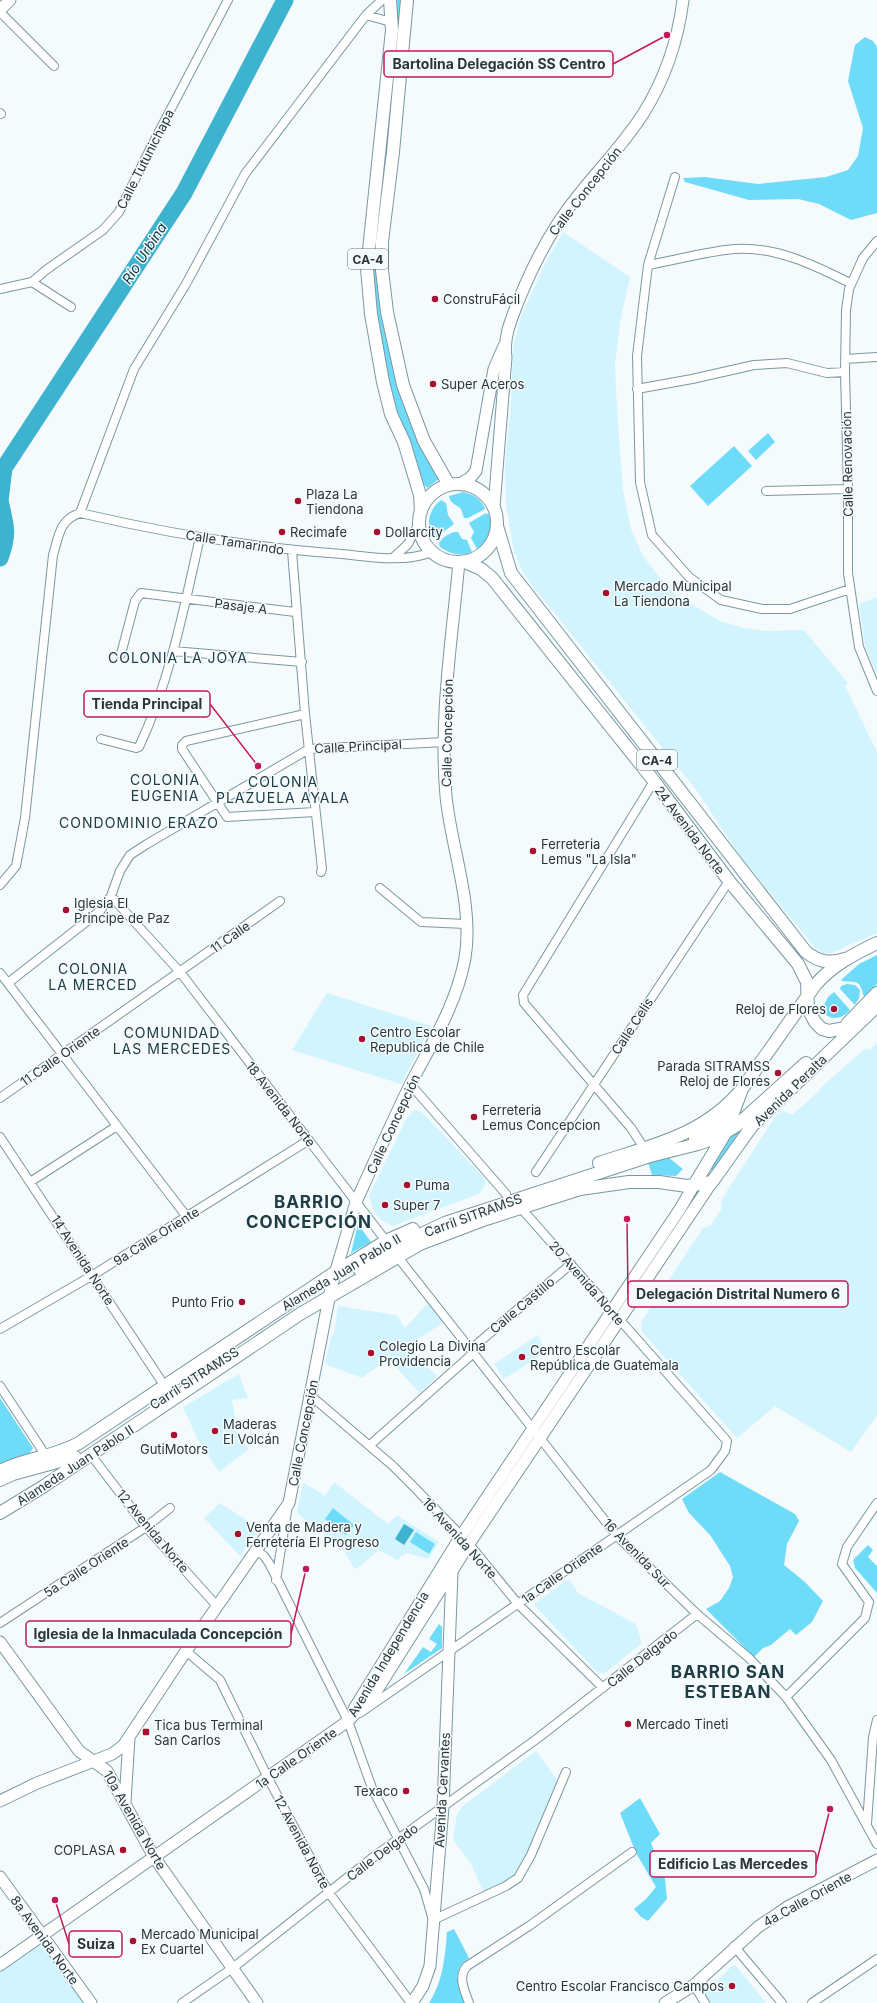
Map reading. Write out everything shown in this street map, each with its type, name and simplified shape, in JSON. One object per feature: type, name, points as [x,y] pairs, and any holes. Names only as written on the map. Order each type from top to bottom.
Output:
[{"type":"main road","name":"CA-4","points":[[390,0],[391,22],[386,90],[370,223],[367,268],[371,314],[383,382],[391,414],[404,442],[420,496],[422,539],[432,552],[446,560],[462,562],[479,556],[488,548],[494,538],[497,526],[494,507]]},
{"type":"main road","name":"CA-4","points":[[407,0],[393,152],[382,242],[382,270],[387,312],[403,385],[424,441],[455,485]]},
{"type":"main road","points":[[420,518],[431,495],[455,485],[472,487],[482,493],[494,507]]},
{"type":"main road","name":"24 Avenida Norte","points":[[497,526],[511,573],[806,952],[820,961],[829,963],[845,959]]},
{"type":"main road","name":"24 Avenida Norte","points":[[462,562],[481,569],[492,578],[654,781],[729,881],[798,964],[806,982],[808,1004],[815,1022],[822,1029],[829,1031],[858,1026]]},
{"type":"main road","name":"Avenida Peralta","points":[[694,1185],[726,1132],[742,1089],[808,1004],[826,974],[845,959],[877,943]]},
{"type":"main road","name":"Carril SITRAMSS","points":[[666,1151],[706,1133],[734,1110],[808,1004],[848,964],[877,950]]},
{"type":"main road","name":"Carril SITRAMSS","points":[[0,1505],[330,1294],[394,1247],[432,1228],[500,1204],[666,1151],[705,1142],[726,1132],[748,1116],[841,1030],[877,993]]},
{"type":"main road","name":"Avenida Peralta","points":[[712,1182],[752,1126],[858,1026],[877,1006]]},
{"type":"main road","name":"Alameda Juan Pablo II","points":[[0,1471],[19,1463],[67,1450],[79,1443],[334,1273],[386,1241],[422,1224],[506,1194],[674,1138],[702,1125],[724,1108],[742,1089]]},
{"type":"main road","name":"Alameda Juan Pablo II","points":[[0,1513],[91,1455],[330,1294],[398,1256],[442,1234],[520,1207],[580,1189],[614,1183],[645,1182],[694,1185],[712,1182]]},
{"type":"main road","name":"Carril SITRAMSS","points":[[0,1480],[13,1474],[75,1457]]},
{"type":"street","points":[[10,0],[0,11],[54,66]]},
{"type":"street","name":"Calle Tutunichapa","points":[[0,289],[32,282],[46,270],[103,230],[119,212],[152,144],[228,0]]},
{"type":"street","points":[[0,885],[16,866],[25,818],[53,555],[64,521],[71,516],[80,513],[134,369],[186,284],[245,174],[366,15],[382,0]]},
{"type":"street","name":"Calle Concepción","points":[[494,507],[506,357],[504,346],[512,318],[524,287],[547,240],[580,192],[633,129],[659,87],[670,60],[683,0]]},
{"type":"street","points":[[366,15],[391,22]]},
{"type":"street","points":[[675,177],[648,265],[637,356],[640,482],[652,534],[689,577],[721,600],[762,609],[790,609],[850,589]]},
{"type":"street","name":"Calle Renovación","points":[[877,241],[863,258],[850,284],[846,305],[845,359],[848,573],[861,655],[877,691]]},
{"type":"street","points":[[648,265],[734,249],[749,248],[764,250],[814,265],[850,284]]},
{"type":"street","points":[[32,282],[71,307]]},
{"type":"street","points":[[455,485],[470,478],[476,471],[494,369],[504,346]]},
{"type":"street","points":[[845,359],[877,357]]},
{"type":"street","points":[[637,389],[754,366],[780,363],[787,363],[827,372],[845,372]]},
{"type":"street","points":[[766,491],[848,489]]},
{"type":"street","name":"Calle Tamarindo","points":[[80,513],[154,530],[292,551],[405,559],[432,552]]},
{"type":"street","points":[[393,558],[408,544],[420,518]]},
{"type":"street","points":[[102,739],[136,748],[139,747],[153,717],[173,651],[200,537]]},
{"type":"street","points":[[292,551],[305,714],[322,869],[321,872]]},
{"type":"street","name":"Calle Concepción","points":[[0,1801],[37,1783],[116,1752],[129,1737],[186,1651],[289,1502],[334,1273],[356,1202],[411,1085],[448,1012],[460,978],[465,957],[467,935],[466,924],[463,893],[446,796],[445,742],[445,708],[462,562]]},
{"type":"street","name":"Pasaje A","points":[[121,654],[135,601],[141,593],[186,600],[296,612]]},
{"type":"street","points":[[173,651],[302,662]]},
{"type":"street","points":[[305,714],[186,742],[182,745],[182,749],[224,815],[231,819],[315,812]]},
{"type":"street","name":"Calle Principal","points":[[8,983],[100,911],[111,896],[120,871],[130,855],[216,802],[309,749],[445,742]]},
{"type":"street","points":[[644,1148],[631,1128],[524,1003],[523,995],[654,781]]},
{"type":"street","name":"Calle Celis","points":[[536,1172],[729,881]]},
{"type":"street","points":[[380,888],[421,922],[466,924]]},
{"type":"street","name":"18 Avenida Norte","points":[[111,896],[118,901],[180,972],[386,1241]]},
{"type":"street","name":"11 Calle","points":[[180,972],[280,901]]},
{"type":"street","name":"11 Calle Oriente","points":[[0,1098],[180,972]]},
{"type":"street","points":[[0,973],[187,1217]]},
{"type":"street","points":[[411,1085],[506,1194]]},
{"type":"street","points":[[30,1182],[117,1126]]},
{"type":"street","name":"14 Avenida Norte","points":[[0,1137],[93,1275],[164,1385]]},
{"type":"street","name":"9a Calle Oriente","points":[[0,1329],[93,1275],[309,1140]]},
{"type":"street","name":"Avenida Independencia","points":[[348,1721],[377,1690],[469,1544],[541,1440],[712,1182]]},
{"type":"street","name":"Avenida Independencia","points":[[348,1721],[363,1692],[461,1536],[680,1209],[694,1185]]},
{"type":"street","name":"20 Avenida Norte","points":[[520,1207],[726,1441],[725,1451],[711,1470]]},
{"type":"street","name":"16 Avenida Sur","points":[[398,1256],[617,1536],[697,1614],[742,1652],[786,1697],[831,1760],[877,1844]]},
{"type":"street","name":"Calle Castillo","points":[[370,1445],[469,1357],[477,1344],[571,1264]]},
{"type":"street","points":[[0,1386],[46,1456]]},
{"type":"street","name":"16 Avenida Norte","points":[[310,1395],[370,1445],[408,1480],[469,1544],[518,1604],[603,1688]]},
{"type":"street","name":"12 Avenida Norte","points":[[91,1455],[146,1527],[217,1606]]},
{"type":"street","name":"1a Calle Oriente","points":[[0,1965],[348,1721],[450,1652],[711,1470]]},
{"type":"street","points":[[276,1580],[289,1502]]},
{"type":"street","points":[[786,1697],[865,1618],[869,1602],[842,1564],[848,1548],[877,1502]]},
{"type":"street","name":"5a Calle Oriente","points":[[0,1623],[146,1527],[170,1508]]},
{"type":"street","points":[[256,1550],[267,1560],[348,1721],[372,1788],[424,1888],[433,1920],[506,1886],[518,1878],[531,1855],[566,1772]]},
{"type":"street","name":"Avenida Cervantes","points":[[411,2003],[423,1986],[430,1966],[443,1807],[452,1572]]},
{"type":"street","name":"Calle Delgado","points":[[182,2003],[234,1968],[398,1839],[603,1688],[697,1614]]},
{"type":"street","name":"10a Avenida Norte","points":[[0,1642],[79,1751],[106,1769],[154,1857],[234,1968],[257,2003]]},
{"type":"street","name":"12 Avenida Norte","points":[[186,1651],[220,1680],[268,1778],[329,1893],[411,2003]]},
{"type":"street","points":[[867,1825],[873,1737],[877,1720]]},
{"type":"street","points":[[125,1803],[129,1737]]},
{"type":"street","points":[[469,2003],[462,1978],[463,1971],[467,1966],[535,1922],[632,1852]]},
{"type":"street","name":"4a Calle Oriente","points":[[666,2003],[694,1985],[734,1946],[758,1927],[789,1906],[877,1860]]},
{"type":"street","name":"8a Avenida Norte","points":[[0,1877],[91,2003]]},
{"type":"street","points":[[734,1946],[782,2003]]},
{"type":"street","points":[[812,2003],[877,1959]]},
{"type":"street","points":[[694,1985],[706,2003]]},
{"type":"shaded area","points":[[394,0],[401,0],[402,14],[377,245],[391,358],[403,404],[439,479],[427,488],[422,482],[389,390],[376,316],[373,256]]},
{"type":"shaded area","points":[[865,37],[873,41],[877,47],[877,213],[851,220],[819,204],[798,199],[749,200],[685,182],[683,178],[705,177],[758,184],[826,177],[848,170],[858,156],[863,128],[848,81],[855,45]]},
{"type":"shaded area","name":"Mercado Municipal La Tiendona","points":[[563,232],[630,277],[621,318],[615,364],[617,408],[623,490],[631,529],[643,556],[664,583],[678,596],[720,621],[744,628],[766,631],[804,630],[848,683],[845,686],[877,752],[877,933],[831,953],[822,953],[816,949],[742,859],[697,791],[524,575],[514,551],[506,506],[505,466],[511,404],[513,347],[521,316],[545,264]]},
{"type":"shaded area","points":[[768,433],[775,442],[756,460],[748,451]]},
{"type":"shaded area","points":[[734,446],[752,466],[708,506],[690,486]]},
{"type":"shaded area","points":[[463,492],[470,494],[482,502],[485,509],[468,518],[464,518],[461,509],[452,502],[449,496]]},
{"type":"shaded area","points":[[441,500],[446,503],[448,515],[454,524],[435,538],[430,528],[429,518],[433,508]]},
{"type":"shaded area","points":[[486,513],[489,515],[491,525],[489,534],[484,543],[477,549],[471,538],[474,532],[469,523]]},
{"type":"shaded area","points":[[458,532],[462,539],[467,540],[472,552],[468,554],[456,554],[440,547],[439,544],[443,538]]},
{"type":"shaded area","points":[[877,597],[877,674],[865,646],[859,604]]},
{"type":"shaded area","points":[[877,955],[877,984],[864,997],[858,983],[841,980],[859,964]]},
{"type":"shaded area","points":[[847,984],[855,985],[860,990],[859,998],[855,1005],[840,989],[841,986]]},
{"type":"shaded area","points":[[834,992],[850,1010],[845,1015],[832,1018],[826,1015],[823,1007],[828,997]]},
{"type":"shaded area","name":"Centro Escolar Republica de Chile","points":[[327,993],[431,1026],[401,1084],[292,1050]]},
{"type":"shaded area","points":[[877,1043],[877,1415],[851,1452],[775,1406],[737,1438],[642,1332],[641,1322],[703,1228],[711,1225],[722,1208],[721,1202],[723,1197],[777,1114],[783,1111],[792,1115],[866,1048],[869,1050]]},
{"type":"shaded area","points":[[414,1110],[420,1111],[424,1114],[484,1178],[486,1184],[479,1194],[392,1226],[381,1220],[374,1212],[369,1196],[406,1119]]},
{"type":"shaded area","points":[[743,1128],[715,1170],[712,1171],[711,1168],[730,1137]]},
{"type":"shaded area","points":[[668,1157],[683,1169],[676,1176],[652,1175],[648,1162]]},
{"type":"shaded area","points":[[358,1224],[371,1242],[351,1253]]},
{"type":"shaded area","name":"Colegio La Divina Providencia","points":[[428,1303],[443,1323],[407,1346],[437,1376],[420,1393],[388,1359],[362,1378],[325,1364],[331,1337],[334,1333],[338,1306],[397,1315],[405,1328]]},
{"type":"shaded area","name":"Centro Escolar República de Guatemala","points":[[538,1335],[546,1352],[504,1379],[494,1364]]},
{"type":"shaded area","name":"Maderas El Volcán","points":[[239,1374],[248,1398],[232,1400],[236,1422],[230,1423],[249,1449],[219,1472],[198,1440],[183,1407]]},
{"type":"shaded area","points":[[0,1398],[33,1448],[29,1454],[0,1465]]},
{"type":"shaded area","points":[[720,1472],[795,1514],[799,1521],[787,1544],[784,1565],[805,1582],[823,1601],[812,1622],[796,1635],[790,1629],[771,1645],[763,1648],[754,1657],[706,1609],[720,1601],[729,1588],[733,1577],[730,1566],[710,1535],[689,1513],[682,1499]]},
{"type":"shaded area","points":[[303,1482],[325,1496],[334,1482],[388,1524],[397,1515],[439,1542],[428,1559],[407,1553],[397,1560],[379,1550],[357,1569],[354,1568],[344,1551],[297,1513]]},
{"type":"shaded area","name":"Venta de Madera y Ferretería El Progreso","points":[[220,1503],[260,1529],[240,1556],[204,1518]]},
{"type":"shaded area","points":[[333,1508],[354,1525],[346,1535],[325,1519]]},
{"type":"shaded area","points":[[404,1524],[414,1530],[404,1545],[395,1539]]},
{"type":"shaded area","points":[[416,1532],[435,1544],[429,1554],[410,1542]]},
{"type":"shaded area","points":[[868,1545],[873,1550],[868,1557],[877,1566],[877,1593],[855,1568],[853,1560]]},
{"type":"shaded area","points":[[569,1579],[578,1593],[636,1624],[642,1643],[604,1674],[597,1672],[535,1606],[535,1603]]},
{"type":"shaded area","points":[[439,1624],[442,1627],[442,1648],[404,1674],[423,1647],[431,1652],[437,1644],[429,1639]]},
{"type":"shaded area","points":[[536,1751],[560,1784],[515,1879],[484,1893],[471,1864],[453,1840],[457,1814],[463,1806]]},
{"type":"shaded area","points":[[640,1798],[660,1834],[651,1843],[665,1879],[667,1899],[648,1921],[641,1917],[634,1909],[646,1899],[656,1887],[636,1853],[620,1813]]},
{"type":"shaded area","points":[[454,1929],[469,1958],[463,1963],[458,1973],[459,1984],[465,2003],[429,2003],[434,1995],[440,1977],[444,1960],[447,1932]]},
{"type":"shaded area","points":[[42,1936],[89,2003],[0,2003],[0,1965]]},
{"type":"shaded area","name":"Centro Escolar Francisco Campos","points":[[735,1965],[766,2003],[709,2003],[704,1995],[705,1993],[732,1966]]},
{"type":"waterway","name":"Río Urbina","points":[[0,501],[4,468],[184,193],[285,0]]},
{"type":"waterway","name":"Río Urbina","points":[[0,501],[6,530],[5,542],[0,558]]},
{"type":"place","name":"Bartolina Delegación SS Centro","points":[[667,35]]},
{"type":"place","name":"ConstruFácil","points":[[435,299]]},
{"type":"place","name":"Super Aceros","points":[[433,384]]},
{"type":"place","name":"Plaza La Tiendona","points":[[298,501]]},
{"type":"place","name":"Recimafe","points":[[282,532]]},
{"type":"place","name":"Dollarcity","points":[[377,532]]},
{"type":"place","name":"Mercado Municipal La Tiendona","points":[[606,593]]},
{"type":"place","name":"Tienda Principal","points":[[258,766]]},
{"type":"place","name":"Ferreteria Lemus \"La Isla\"","points":[[533,851]]},
{"type":"place","name":"Iglesia El Principe de Paz","points":[[66,910]]},
{"type":"place","name":"Reloj de Flores","points":[[834,1009]]},
{"type":"place","name":"Centro Escolar Republica de Chile","points":[[362,1039]]},
{"type":"place","name":"Parada SITRAMSS Reloj de Flores","points":[[778,1073]]},
{"type":"place","name":"Ferreteria Lemus Concepcion","points":[[474,1117]]},
{"type":"place","name":"Puma","points":[[407,1185]]},
{"type":"place","name":"Super 7","points":[[385,1205]]},
{"type":"place","name":"Delegación Distrital Numero 6","points":[[627,1219]]},
{"type":"place","name":"Punto Frio","points":[[242,1302]]},
{"type":"place","name":"Colegio La Divina Providencia","points":[[371,1353]]},
{"type":"place","name":"Centro Escolar República de Guatemala","points":[[522,1357]]},
{"type":"place","name":"Maderas El Volcán","points":[[215,1431]]},
{"type":"place","name":"GutiMotors","points":[[174,1435]]},
{"type":"place","name":"Venta de Madera y Ferretería El Progreso","points":[[238,1534]]},
{"type":"place","name":"Iglesia de la Inmaculada Concepción","points":[[306,1569]]},
{"type":"place","name":"Mercado Tineti","points":[[628,1724]]},
{"type":"place","name":"Tica bus Terminal San Carlos","points":[[146,1732]]},
{"type":"place","name":"Texaco","points":[[406,1791]]},
{"type":"place","name":"Edificio Las Mercedes","points":[[830,1809]]},
{"type":"place","name":"COPLASA","points":[[123,1850]]},
{"type":"place","name":"Suiza","points":[[55,1900]]},
{"type":"place","name":"Mercado Municipal Ex Cuartel","points":[[133,1941]]},
{"type":"place","name":"Centro Escolar Francisco Campos","points":[[732,1986]]},
{"type":"district","name":"COLONIA LA JOYA","points":[[178,657]]},
{"type":"district","name":"COLONIA EUGENIA","points":[[165,788]]},
{"type":"district","name":"COLONIA PLAZUELA AYALA","points":[[283,790]]},
{"type":"district","name":"CONDOMINIO ERAZO","points":[[139,822]]},
{"type":"district","name":"COLONIA LA MERCED","points":[[93,976]]},
{"type":"district","name":"COMUNIDAD LAS MERCEDES","points":[[172,1040]]},
{"type":"district","name":"BARRIO CONCEPCIÓN","points":[[309,1212]]},
{"type":"district","name":"BARRIO SAN ESTEBAN","points":[[728,1682]]}]
